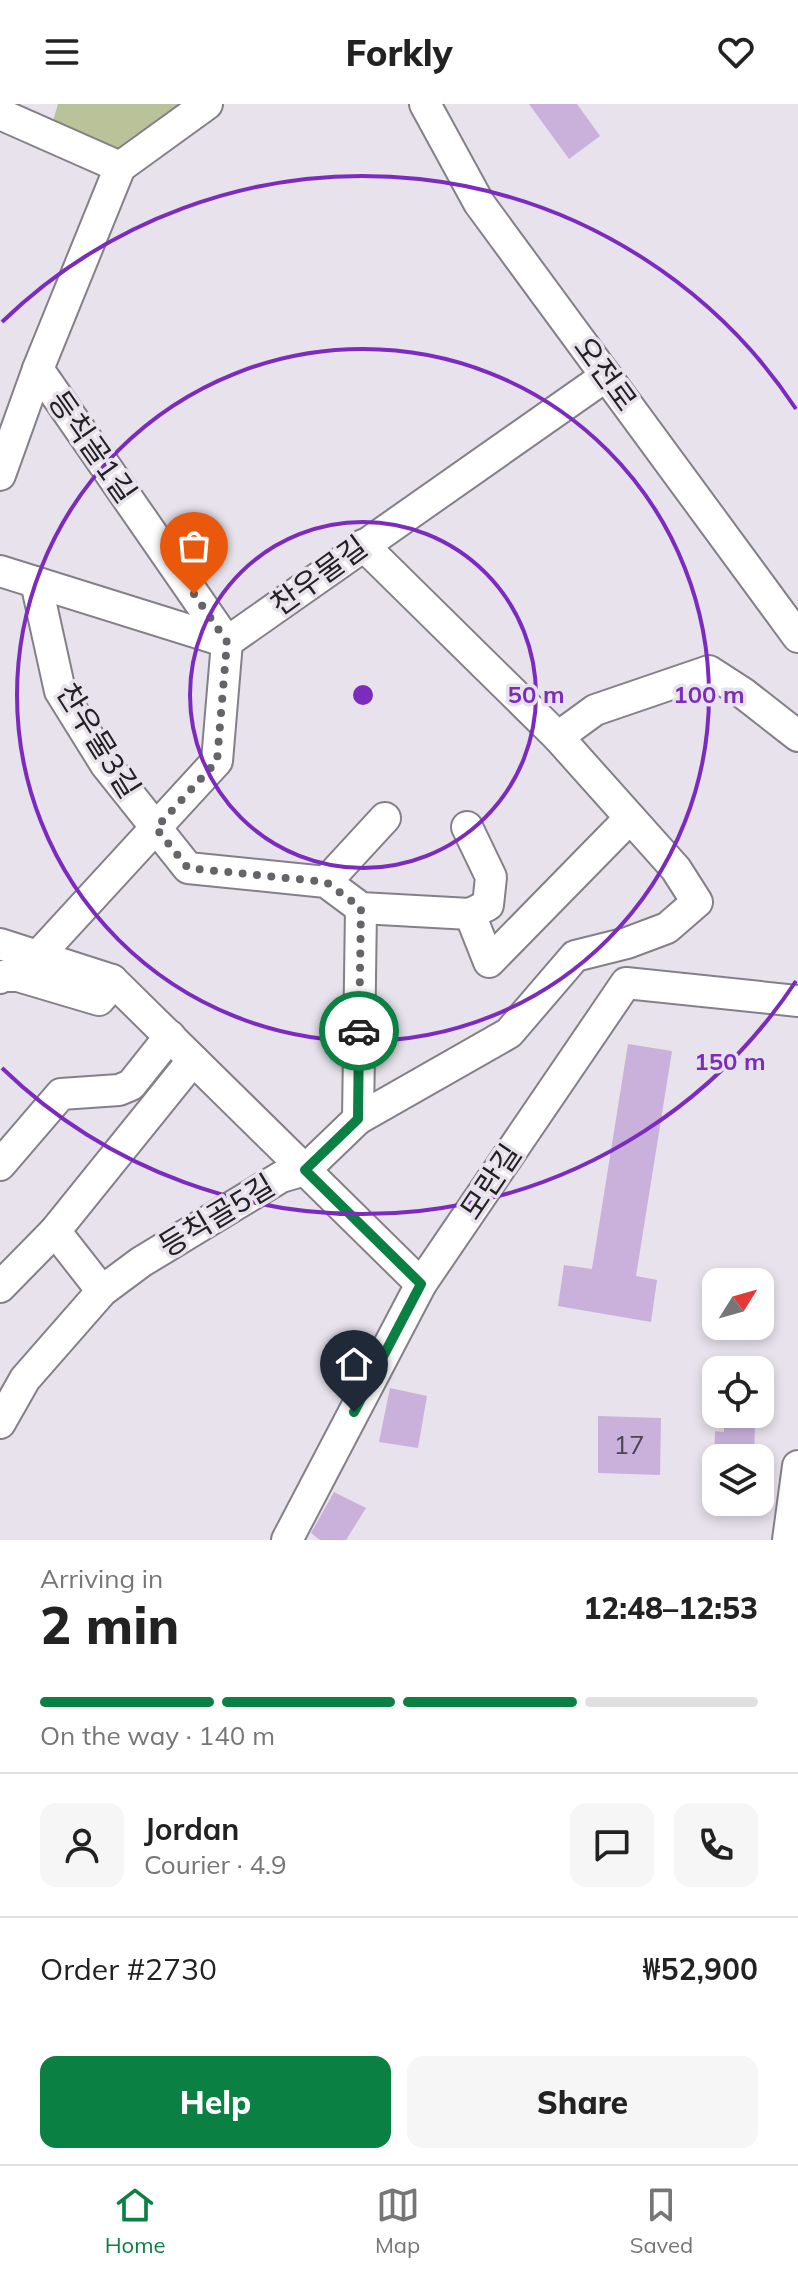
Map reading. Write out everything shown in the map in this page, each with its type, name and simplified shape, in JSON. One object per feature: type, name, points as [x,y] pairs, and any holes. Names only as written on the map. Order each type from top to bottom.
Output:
[{"type":"street","points":[[0,475],[38,369],[120,167],[207,104]]},
{"type":"street","name":"오전로","points":[[425,104],[479,203],[798,637]]},
{"type":"street","points":[[0,114],[120,167]]},
{"type":"street","name":"등칙골1길","points":[[38,369],[227,642]]},
{"type":"street","name":"찬우물길","points":[[227,642],[606,376]]},
{"type":"street","points":[[363,545],[558,737],[630,818],[489,962],[470,914]]},
{"type":"street","points":[[0,571],[227,642],[217,761],[37,957]]},
{"type":"street","name":"찬우물3길","points":[[36,582],[60,691],[106,765],[188,868],[326,882]]},
{"type":"street","points":[[558,737],[595,710],[709,671],[798,736]]},
{"type":"street","points":[[385,818],[326,882],[361,908],[470,914],[488,905],[491,877],[467,827]]},
{"type":"street","name":"등칙골5길","points":[[0,1423],[25,1379],[102,1291],[141,1262],[281,1177],[305,1170],[358,1119],[509,1033],[575,956],[627,943],[667,928],[697,902],[676,869],[630,818]]},
{"type":"street","points":[[358,1119],[361,908]]},
{"type":"street","points":[[0,944],[37,957],[105,990],[170,1036],[421,1284]]},
{"type":"street","points":[[0,978],[18,976],[105,990]]},
{"type":"street","name":"모란길","points":[[287,1540],[421,1284],[626,983],[798,1001]]},
{"type":"street","points":[[0,1165],[61,1094],[119,1090],[131,1085],[170,1036]]},
{"type":"street","points":[[0,1287],[55,1231],[193,1060]]},
{"type":"street","points":[[55,1231],[102,1291]]},
{"type":"street","points":[[788,1540],[798,1466]]},
{"type":"green space","points":[[58,104],[185,104],[115,156],[52,124]]},
{"type":"building","points":[[529,104],[577,104],[600,136],[569,159]]},
{"type":"building","points":[[628,1044],[672,1051],[636,1276],[657,1280],[651,1322],[558,1306],[564,1265],[592,1269]]},
{"type":"building","points":[[390,1388],[427,1396],[418,1448],[379,1442]]},
{"type":"building","points":[[598,1416],[661,1418],[660,1475],[598,1473]]},
{"type":"building","points":[[724,1428],[755,1428],[754,1444],[715,1444],[715,1431],[724,1432]]},
{"type":"building","points":[[334,1492],[366,1508],[346,1540],[320,1540],[311,1533]]},
{"type":"way so far","points":[[194,594],[227,642],[217,761],[156,828],[188,868],[326,882],[361,908],[359,1031]]},
{"type":"route","points":[[354,1412],[421,1284],[305,1170],[358,1119],[359,1031]]}]
